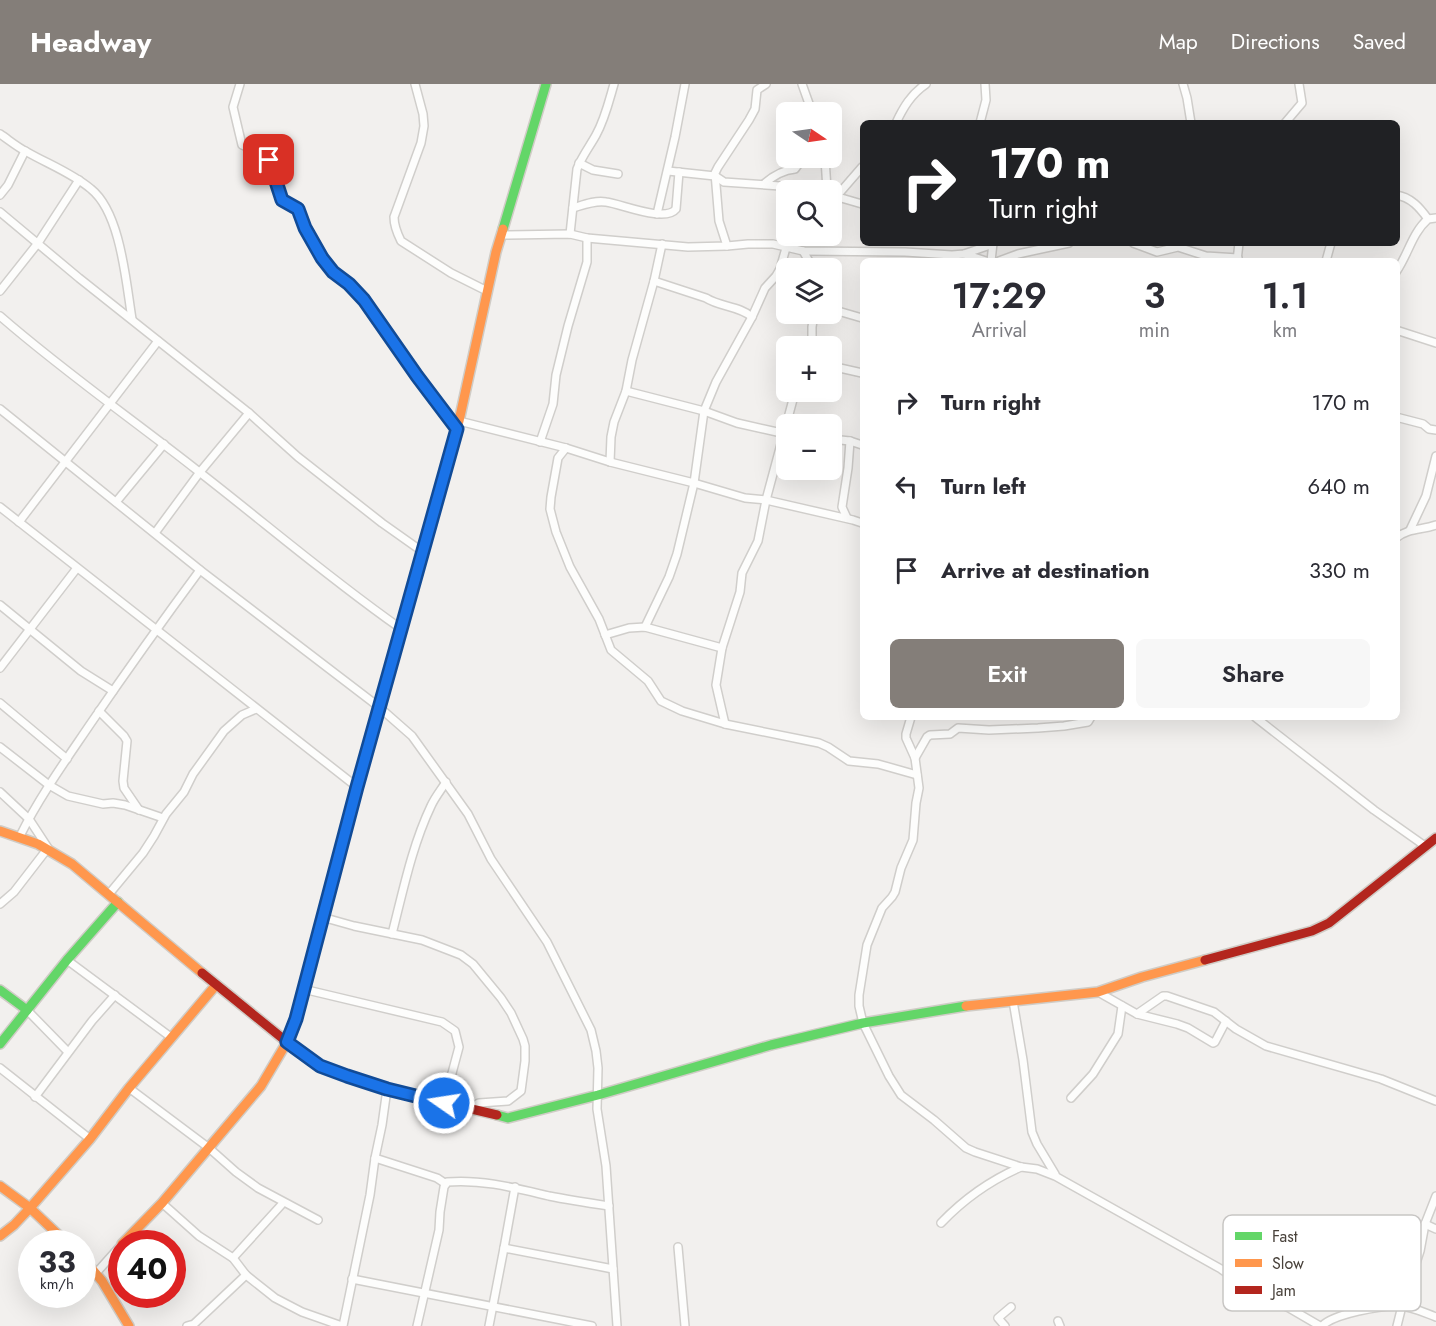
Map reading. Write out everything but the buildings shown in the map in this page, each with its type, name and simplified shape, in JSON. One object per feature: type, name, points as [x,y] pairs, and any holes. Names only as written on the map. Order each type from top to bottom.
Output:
[{"type":"street","points":[[240,84],[233,107],[242,145],[259,152],[269,160],[282,200],[298,209],[305,228],[322,258],[333,272],[349,284],[364,300],[417,376],[458,425],[566,448],[745,498],[766,500],[860,522]]},
{"type":"street","points":[[415,84],[424,126],[421,143],[394,217],[397,233],[401,241],[451,273],[487,291]]},
{"type":"street","points":[[136,1230],[162,1203],[261,1086],[287,1042],[296,1019],[400,628],[458,425],[496,252],[546,84]]},
{"type":"street","points":[[570,234],[577,169],[597,134],[614,84]]},
{"type":"street","points":[[657,214],[685,84]]},
{"type":"street","points":[[727,246],[719,221],[715,176],[718,167],[755,109],[757,90],[766,84]]},
{"type":"street","points":[[802,84],[808,102]]},
{"type":"street","points":[[898,120],[909,100],[918,89],[926,84]]},
{"type":"street","points":[[981,120],[986,100],[986,84]]},
{"type":"street","points":[[1183,84],[1191,120]]},
{"type":"street","points":[[1288,120],[1302,103],[1299,84]]},
{"type":"street","points":[[0,134],[25,151],[79,180],[103,201],[116,233],[132,319]]},
{"type":"street","points":[[0,195],[8,185],[25,151]]},
{"type":"street","points":[[579,163],[593,170],[618,174]]},
{"type":"street","points":[[764,184],[773,176],[796,168]]},
{"type":"street","points":[[842,187],[860,169]]},
{"type":"street","points":[[668,171],[715,176],[724,182],[776,185]]},
{"type":"street","points":[[573,208],[606,202],[657,214],[670,214],[676,209],[679,172]]},
{"type":"street","points":[[0,291],[38,243],[79,180]]},
{"type":"street","points":[[1400,196],[1406,197],[1433,219],[1422,225],[1400,266]]},
{"type":"street","points":[[842,198],[860,203]]},
{"type":"street","points":[[0,212],[249,413],[298,457],[423,552]]},
{"type":"street","points":[[505,235],[570,234],[587,238],[688,247],[748,243],[773,244],[803,251],[964,254],[977,258]]},
{"type":"street","points":[[540,442],[553,404],[556,375],[587,262],[587,238]]},
{"type":"street","points":[[610,462],[614,422],[626,391],[662,244]]},
{"type":"street","points":[[964,254],[987,246]]},
{"type":"street","points":[[1007,258],[1055,246]]},
{"type":"street","points":[[1141,246],[1157,252],[1178,247],[1206,256],[1222,258]]},
{"type":"street","points":[[645,627],[669,578],[676,554],[694,483],[704,411],[716,382],[752,317],[765,288],[780,269],[786,248]]},
{"type":"street","points":[[803,251],[807,258]]},
{"type":"street","points":[[654,280],[723,306],[742,310],[752,317]]},
{"type":"street","points":[[842,312],[860,317]]},
{"type":"street","points":[[0,316],[35,346],[400,628]]},
{"type":"street","points":[[1400,331],[1436,343]]},
{"type":"street","points":[[20,522],[158,341]]},
{"type":"street","points":[[842,368],[860,373]]},
{"type":"street","points":[[626,391],[776,432]]},
{"type":"street","points":[[0,409],[200,570],[379,707],[412,736],[468,814],[491,859],[547,942],[591,1030],[596,1051],[597,1109],[606,1166],[617,1326]]},
{"type":"street","points":[[155,533],[200,472],[249,413]]},
{"type":"street","points":[[1400,418],[1436,430]]},
{"type":"street","points":[[842,440],[860,444]]},
{"type":"street","points":[[847,518],[842,507],[850,441]]},
{"type":"street","points":[[116,502],[164,444]]},
{"type":"street","points":[[566,448],[558,458],[550,497],[550,509],[556,532],[570,567],[599,619],[611,650],[648,681],[661,701],[682,711],[725,724],[819,743],[849,761],[878,764],[917,775]]},
{"type":"street","points":[[1410,530],[1426,496],[1436,456]]},
{"type":"street","points":[[725,724],[716,685],[722,648],[740,592],[742,573],[758,541],[776,465]]},
{"type":"street","points":[[0,507],[357,787]]},
{"type":"street","points":[[1400,535],[1410,530],[1436,525]]},
{"type":"street","points":[[0,668],[77,568]]},
{"type":"street","points":[[20,836],[48,785],[200,570]]},
{"type":"street","points":[[0,605],[81,671],[113,691]]},
{"type":"street","points":[[605,635],[629,628],[645,627],[722,648]]},
{"type":"street","points":[[0,704],[67,759]]},
{"type":"street","points":[[109,894],[143,853],[171,806],[184,792],[193,774],[224,731],[242,715],[256,709]]},
{"type":"street","points":[[99,711],[127,741],[124,788],[140,810]]},
{"type":"street","points":[[910,720],[906,738],[915,758],[919,788],[913,840],[901,868],[895,892],[882,908],[867,945],[859,995],[863,1023],[889,1076],[901,1095],[966,1148],[1055,1176],[1223,1270]]},
{"type":"street","points":[[915,758],[927,737],[950,734],[958,728],[989,730],[1064,726],[1089,720]]},
{"type":"street","points":[[1259,720],[1374,810],[1425,846]]},
{"type":"street","points":[[0,747],[48,785],[71,797],[104,804],[119,804],[164,818]]},
{"type":"street","points":[[392,934],[420,830],[432,803],[446,782]]},
{"type":"street","points":[[0,792],[29,819],[48,848]]},
{"type":"street","points":[[0,831],[20,836],[48,848],[72,864],[216,985],[320,1066],[387,1089],[508,1118],[598,1095],[740,1053],[863,1023],[953,1007],[1098,992],[1142,977],[1312,931],[1329,922],[1436,838]]},
{"type":"street","points":[[0,904],[14,892],[48,848]]},
{"type":"street","points":[[0,1044],[67,960],[118,902]]},
{"type":"street","points":[[322,917],[422,940],[461,955],[473,964],[501,998],[511,1013],[525,1046],[525,1062],[519,1093],[508,1101],[479,1103],[467,1109]]},
{"type":"street","points":[[67,960],[172,1038]]},
{"type":"street","points":[[0,1236],[30,1208],[90,1139],[129,1088],[216,985]]},
{"type":"street","points":[[303,989],[442,1022],[452,1028],[457,1035],[459,1047],[444,1103]]},
{"type":"street","points":[[0,990],[27,1010],[68,1052]]},
{"type":"street","points":[[1098,992],[1137,1014],[1188,1028],[1213,1042],[1226,1021]]},
{"type":"street","points":[[35,1097],[68,1052],[115,995]]},
{"type":"street","points":[[1137,1014],[1164,996],[1214,1012],[1236,1029],[1266,1046],[1381,1079],[1436,1101]]},
{"type":"street","points":[[1013,1001],[1032,1132],[1055,1176]]},
{"type":"street","points":[[1071,1098],[1093,1074],[1118,1034],[1122,1006]]},
{"type":"street","points":[[0,1068],[90,1139]]},
{"type":"street","points":[[129,1088],[258,1188],[318,1220]]},
{"type":"street","points":[[162,1203],[199,1236],[233,1258],[246,1275],[275,1298],[302,1312],[343,1326],[368,1205],[387,1089]]},
{"type":"street","points":[[375,1158],[437,1178],[446,1184]]},
{"type":"street","points":[[941,1223],[988,1185],[1006,1173],[1021,1167]]},
{"type":"street","points":[[446,1184],[473,1182],[515,1187],[550,1196],[609,1206]]},
{"type":"street","points":[[417,1326],[439,1230],[446,1184]]},
{"type":"street","points":[[0,1186],[30,1208],[53,1230]]},
{"type":"street","points":[[489,1326],[515,1187]]},
{"type":"street","points":[[1421,1246],[1425,1224],[1436,1196]]},
{"type":"street","points":[[233,1258],[283,1203]]},
{"type":"street","points":[[1425,1224],[1436,1229]]},
{"type":"street","points":[[678,1247],[686,1326]]},
{"type":"street","points":[[504,1248],[613,1269]]},
{"type":"street","points":[[108,1260],[97,1272],[129,1326]]},
{"type":"street","points":[[187,1326],[194,1324],[246,1275]]},
{"type":"street","points":[[352,1279],[592,1326]]},
{"type":"street","points":[[1005,1326],[998,1318],[1011,1307]]},
{"type":"street","points":[[1294,1311],[1321,1326],[1335,1317],[1364,1311]]},
{"type":"street","points":[[1397,1326],[1401,1311]]},
{"type":"street","points":[[1417,1311],[1436,1317]]},
{"type":"traffic: fast","points":[[503,229],[546,84]]},
{"type":"traffic: fast","points":[[324,914],[418,568]]},
{"type":"traffic: fast","points":[[0,1044],[67,960],[118,902]]},
{"type":"traffic: fast","points":[[0,990],[27,1010]]},
{"type":"traffic: fast","points":[[497,1115],[508,1118],[598,1095],[771,1045],[863,1023],[966,1006]]},
{"type":"traffic: slow","points":[[418,568],[459,421],[503,229]]},
{"type":"traffic: slow","points":[[0,831],[38,844],[72,864],[202,973]]},
{"type":"traffic: slow","points":[[136,1230],[162,1203],[261,1086],[287,1042],[296,1019],[324,914]]},
{"type":"traffic: slow","points":[[966,1006],[1098,992],[1205,960]]},
{"type":"traffic: slow","points":[[0,1236],[30,1208],[90,1139],[129,1088],[216,985]]},
{"type":"traffic: slow","points":[[0,1186],[30,1208],[53,1230]]},
{"type":"traffic: slow","points":[[96,1274],[129,1326]]},
{"type":"traffic: jam","points":[[1205,960],[1312,931],[1329,923],[1436,838]]},
{"type":"traffic: jam","points":[[202,973],[320,1066],[387,1089],[497,1115]]},
{"type":"route","points":[[269,160],[282,200],[298,209],[305,228],[322,258],[333,272],[349,284],[364,300],[381,327],[457,429],[400,628],[296,1019],[287,1042],[320,1066],[387,1089],[444,1103]]}]
